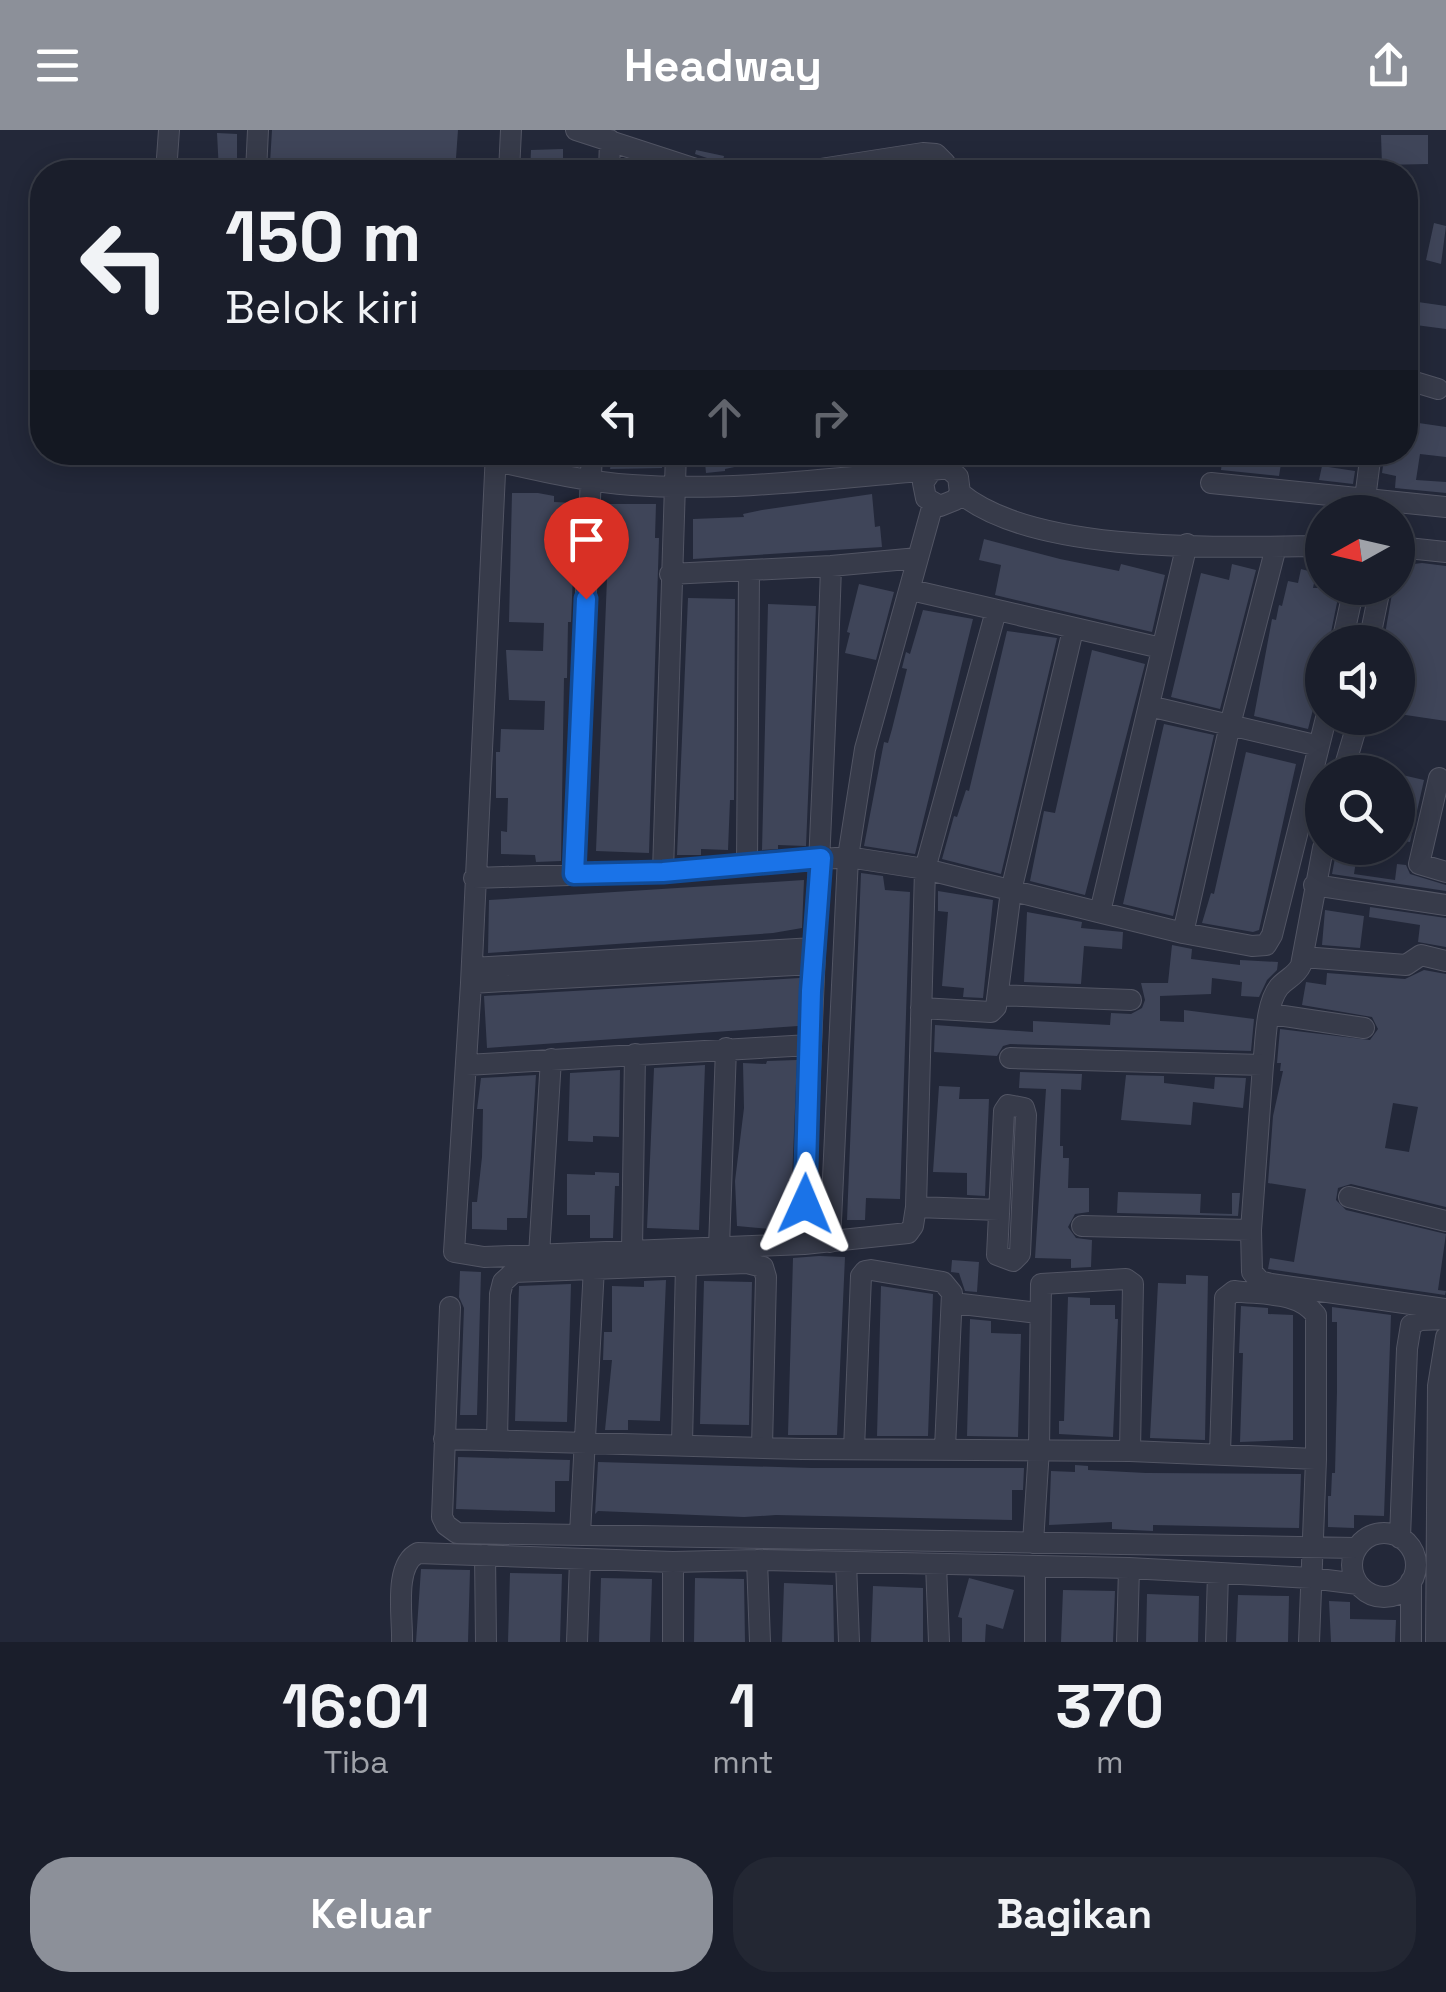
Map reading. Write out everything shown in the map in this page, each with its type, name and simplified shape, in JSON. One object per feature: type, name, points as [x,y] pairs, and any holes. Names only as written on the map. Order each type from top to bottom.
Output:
[{"type":"street","points":[[167,160],[169,130]]},
{"type":"street","points":[[257,160],[258,130]]},
{"type":"street","points":[[510,160],[511,130]]},
{"type":"street","points":[[576,130],[664,160]]},
{"type":"street","points":[[609,160],[610,140]]},
{"type":"street","points":[[894,160],[923,153],[936,154],[942,160]]},
{"type":"street","points":[[1418,383],[1438,389]]},
{"type":"street","points":[[496,465],[454,1252],[474,1257],[804,1244],[908,1233],[916,1207],[925,869],[996,611]]},
{"type":"street","points":[[529,465],[590,480],[676,487],[914,465]]},
{"type":"street","points":[[574,874],[591,465]]},
{"type":"street","points":[[663,872],[676,465]]},
{"type":"street","points":[[934,465],[926,475],[923,491],[933,504],[948,505],[960,494]]},
{"type":"street","points":[[941,465],[958,476],[960,494],[978,508],[1034,529],[1093,539],[1305,546]]},
{"type":"street","points":[[1366,495],[1369,465]]},
{"type":"street","points":[[1211,483],[1326,495]]},
{"type":"street","points":[[830,1242],[848,857],[865,749],[933,504]]},
{"type":"street","points":[[1415,504],[1446,507]]},
{"type":"street","points":[[1100,912],[1187,544]]},
{"type":"street","points":[[1183,932],[1276,547]]},
{"type":"street","points":[[1415,549],[1446,552]]},
{"type":"street","points":[[670,574],[749,572],[918,558]]},
{"type":"street","points":[[804,1244],[831,566]]},
{"type":"street","points":[[747,865],[749,572]]},
{"type":"street","points":[[910,590],[1161,648]]},
{"type":"street","points":[[921,1008],[991,1012],[999,995],[1011,890],[1073,630]]},
{"type":"street","points":[[1149,706],[1320,746]]},
{"type":"street","points":[[474,878],[663,872],[848,857],[925,869],[1183,932],[1252,946],[1266,945],[1272,935],[1322,735]]},
{"type":"street","points":[[1439,778],[1419,864],[1446,872]]},
{"type":"street","points":[[1319,865],[1296,975],[1278,988],[1270,1014],[1263,1065],[1252,1272],[1260,1281],[1446,1309]]},
{"type":"street","points":[[1314,885],[1446,905]]},
{"type":"street","points":[[471,976],[813,956]]},
{"type":"street","points":[[1302,956],[1406,965],[1421,956],[1446,960]]},
{"type":"street","points":[[999,995],[1131,1000]]},
{"type":"street","points":[[1270,1014],[1364,1028]]},
{"type":"street","points":[[466,1065],[809,1045]]},
{"type":"street","points":[[719,1247],[726,1048]]},
{"type":"street","points":[[632,1250],[634,1054]]},
{"type":"street","points":[[1010,1058],[1263,1065]]},
{"type":"street","points":[[538,1255],[551,1059]]},
{"type":"street","points":[[1008,1104],[1024,1108],[1026,1115],[1020,1254],[1013,1261],[997,1255],[998,1210],[1004,1111],[1008,1104]]},
{"type":"street","points":[[1349,1197],[1446,1221]]},
{"type":"street","points":[[916,1207],[998,1210]]},
{"type":"street","points":[[1082,1226],[1252,1230]]},
{"type":"street","points":[[497,1440],[502,1282],[514,1272],[747,1263],[763,1268],[766,1277],[762,1448]]},
{"type":"street","points":[[682,1444],[686,1264]]},
{"type":"street","points":[[580,1534],[594,1267]]},
{"type":"street","points":[[854,1450],[864,1270],[944,1282],[952,1293],[945,1448]]},
{"type":"street","points":[[1033,1543],[1039,1449],[1041,1284],[1126,1279],[1133,1284],[1130,1451]]},
{"type":"street","points":[[1220,1453],[1225,1298],[1234,1291],[1296,1298],[1308,1304],[1316,1315],[1316,1459],[1309,1642]]},
{"type":"street","points":[[953,1303],[1038,1313]]},
{"type":"street","points":[[450,1306],[442,1516],[450,1530],[457,1533],[1311,1549],[1356,1548],[1376,1534],[1400,1538],[1409,1546],[1420,1572],[1436,1642]]},
{"type":"street","points":[[1400,1538],[1406,1349],[1411,1325],[1420,1320],[1446,1319]]},
{"type":"street","points":[[1411,1642],[1441,1440],[1446,1337]]},
{"type":"street","points":[[1403,1434],[1441,1440]]},
{"type":"street","points":[[444,1439],[854,1450],[1220,1453],[1316,1459]]},
{"type":"street","points":[[541,1534],[541,1557]]},
{"type":"street","points":[[632,1535],[632,1561]]},
{"type":"street","points":[[986,1542],[986,1565]]},
{"type":"street","points":[[1356,1548],[1352,1560],[1358,1584]]},
{"type":"street","points":[[402,1642],[403,1575],[411,1555],[1129,1568],[1310,1578],[1358,1584],[1379,1597],[1403,1590],[1420,1572]]},
{"type":"street","points":[[485,1555],[486,1642]]},
{"type":"street","points":[[578,1642],[580,1560]]},
{"type":"street","points":[[757,1560],[760,1642]]},
{"type":"street","points":[[673,1562],[673,1642]]},
{"type":"street","points":[[846,1562],[849,1642]]},
{"type":"street","points":[[936,1564],[939,1642]]},
{"type":"street","points":[[1035,1566],[1035,1642]]},
{"type":"street","points":[[1127,1642],[1129,1568]]},
{"type":"street","points":[[1216,1642],[1218,1574]]},
{"type":"building","points":[[272,130],[458,130],[456,160],[270,160]]},
{"type":"building","points":[[217,133],[237,134],[237,160],[218,160]]},
{"type":"building","points":[[1381,135],[1428,135],[1428,164],[1418,164],[1418,160],[1382,160]]},
{"type":"building","points":[[563,149],[563,158],[588,160],[531,160],[531,150]]},
{"type":"building","points":[[696,150],[724,156],[723,160],[711,160],[695,154]]},
{"type":"building","points":[[1434,223],[1446,226],[1441,264],[1426,260]]},
{"type":"building","points":[[1418,302],[1446,306],[1446,329],[1418,325]]},
{"type":"building","points":[[1418,423],[1446,427],[1446,457],[1420,454],[1416,480],[1446,482],[1446,493],[1395,488],[1396,476],[1382,473],[1383,465],[1418,465]]},
{"type":"building","points":[[611,465],[662,465],[662,468],[610,469]]},
{"type":"building","points":[[705,465],[744,465],[725,471],[706,473]]},
{"type":"building","points":[[1222,465],[1281,465],[1279,476],[1221,470]]},
{"type":"building","points":[[1322,466],[1355,471],[1353,484],[1319,480]]},
{"type":"building","points":[[512,493],[538,493],[554,496],[554,502],[576,503],[571,622],[564,678],[561,861],[536,862],[535,855],[501,854],[501,831],[507,832],[508,798],[496,798],[496,752],[500,752],[501,729],[544,730],[545,701],[509,700],[506,650],[543,651],[544,623],[509,622]]},
{"type":"building","points":[[872,494],[875,527],[880,526],[882,547],[693,559],[693,519],[744,517],[743,514],[762,510]]},
{"type":"building","points":[[610,504],[656,504],[655,538],[659,538],[649,853],[596,851]]},
{"type":"building","points":[[984,539],[1119,571],[1121,564],[1165,575],[1152,632],[995,595],[1001,565],[979,560]]},
{"type":"building","points":[[1232,564],[1256,570],[1220,709],[1171,697],[1201,573],[1229,580]]},
{"type":"building","points":[[1415,564],[1446,566],[1446,721],[1415,716],[1415,625],[1387,625],[1390,605],[1415,605]]},
{"type":"building","points":[[1301,569],[1305,570],[1305,605],[1337,605],[1332,625],[1305,625],[1305,728],[1254,716],[1272,619],[1276,620],[1279,605],[1282,606],[1288,581],[1298,583]]},
{"type":"building","points":[[859,584],[894,592],[876,660],[845,653]]},
{"type":"building","points":[[688,598],[735,599],[734,800],[730,800],[728,850],[701,849],[701,855],[677,855]]},
{"type":"building","points":[[768,604],[816,606],[806,846],[778,845],[778,849],[762,850]]},
{"type":"building","points":[[923,610],[973,619],[915,854],[864,846],[884,742],[888,743],[907,669],[902,668],[906,652],[910,654]]},
{"type":"building","points":[[1007,631],[1057,638],[1001,874],[942,859],[954,816],[957,817],[966,790],[969,791]]},
{"type":"building","points":[[1092,650],[1145,664],[1085,895],[1030,881],[1044,811],[1055,813]]},
{"type":"building","points":[[1164,724],[1214,735],[1173,916],[1123,904]]},
{"type":"building","points":[[1246,752],[1296,764],[1259,930],[1253,932],[1202,923],[1211,893],[1214,894]]},
{"type":"building","points":[[1415,778],[1424,780],[1415,820]]},
{"type":"building","points":[[1334,865],[1355,865],[1354,874],[1395,880],[1397,865],[1406,865],[1410,874],[1446,885],[1446,891],[1332,874]]},
{"type":"building","points":[[861,873],[883,876],[885,890],[910,892],[900,1199],[866,1198],[865,1220],[847,1220]]},
{"type":"building","points":[[804,880],[802,928],[488,953],[489,900]]},
{"type":"building","points":[[938,891],[993,900],[983,998],[963,997],[964,988],[942,986],[948,912],[938,911]]},
{"type":"building","points":[[1370,907],[1446,918],[1446,947],[1418,942],[1420,925],[1369,917]]},
{"type":"building","points":[[1325,910],[1364,916],[1360,948],[1322,945]]},
{"type":"building","points":[[1027,912],[1082,922],[1081,928],[1123,932],[1122,949],[1084,946],[1081,984],[1024,982]]},
{"type":"building","points":[[1172,945],[1192,949],[1191,959],[1240,965],[1240,960],[1278,962],[1259,997],[1241,996],[1242,982],[1212,978],[1211,994],[1160,996],[1160,1021],[1184,1022],[1184,1010],[1254,1019],[1251,1051],[1010,1044],[1003,1046],[997,1056],[934,1052],[935,1025],[1033,1032],[1033,1021],[1110,1025],[1111,1013],[1131,1014],[1142,1008],[1145,1000],[1141,983],[1168,983]]},
{"type":"building","points":[[1424,970],[1446,974],[1446,1207],[1351,1184],[1338,1188],[1336,1200],[1346,1210],[1446,1234],[1438,1290],[1446,1291],[1445,1295],[1268,1269],[1270,1258],[1294,1262],[1306,1189],[1268,1183],[1273,1116],[1283,1071],[1281,1063],[1277,1063],[1280,1029],[1370,1040],[1378,1029],[1372,1017],[1302,1005],[1306,982],[1326,985],[1327,973],[1405,979]],"holes":[[[1393,1103],[1418,1107],[1409,1152],[1385,1148]]]},
{"type":"building","points":[[800,978],[798,1026],[487,1048],[484,996]]},
{"type":"building","points":[[797,1060],[792,1180],[788,1180],[791,1231],[737,1226],[735,1181],[744,1108],[743,1063]]},
{"type":"building","points":[[705,1065],[699,1230],[647,1228],[654,1068]]},
{"type":"building","points":[[620,1070],[619,1137],[593,1136],[593,1142],[568,1141],[570,1073]]},
{"type":"building","points":[[1020,1072],[1082,1074],[1081,1090],[1061,1089],[1060,1146],[1063,1158],[1069,1158],[1068,1188],[1089,1188],[1089,1212],[1075,1214],[1068,1227],[1076,1238],[1092,1240],[1091,1267],[1071,1268],[1071,1259],[1035,1258],[1046,1089],[1019,1088]]},
{"type":"building","points":[[536,1075],[527,1218],[507,1218],[507,1230],[472,1229],[472,1202],[477,1202],[482,1157],[483,1109],[477,1109],[481,1078]]},
{"type":"building","points":[[1126,1075],[1164,1076],[1164,1083],[1214,1089],[1215,1077],[1246,1078],[1243,1108],[1193,1102],[1191,1125],[1121,1120]]},
{"type":"building","points":[[939,1086],[960,1087],[959,1099],[989,1099],[985,1196],[967,1195],[967,1173],[933,1172]]},
{"type":"building","points":[[619,1173],[613,1238],[590,1238],[590,1215],[567,1215],[567,1174]]},
{"type":"building","points":[[1118,1192],[1201,1194],[1200,1213],[1232,1214],[1232,1193],[1240,1193],[1238,1216],[1117,1213]]},
{"type":"building","points":[[845,1257],[837,1435],[788,1435],[793,1258]]},
{"type":"building","points":[[952,1260],[979,1262],[977,1292],[965,1291],[959,1273],[951,1272]]},
{"type":"building","points":[[460,1271],[481,1272],[477,1415],[460,1415],[464,1308],[459,1297]]},
{"type":"building","points":[[1186,1275],[1208,1276],[1205,1440],[1150,1438],[1158,1283],[1186,1284]]},
{"type":"building","points":[[666,1280],[660,1421],[628,1420],[628,1430],[605,1430],[612,1360],[603,1360],[604,1332],[612,1332],[612,1286],[644,1287],[644,1281]]},
{"type":"building","points":[[704,1281],[752,1282],[749,1425],[700,1424]]},
{"type":"building","points":[[571,1284],[567,1422],[515,1421],[519,1286]]},
{"type":"building","points":[[881,1286],[933,1294],[928,1436],[877,1436]]},
{"type":"building","points":[[1068,1297],[1090,1298],[1090,1305],[1115,1305],[1118,1319],[1113,1437],[1059,1434],[1059,1421],[1064,1421]]},
{"type":"building","points":[[1241,1306],[1268,1308],[1268,1314],[1293,1315],[1293,1440],[1240,1442]]},
{"type":"building","points":[[1332,1307],[1391,1315],[1384,1516],[1354,1515],[1354,1528],[1328,1527],[1328,1496],[1335,1473],[1337,1391],[1337,1322],[1332,1322]]},
{"type":"building","points":[[970,1319],[991,1321],[991,1333],[1021,1334],[1018,1437],[967,1436]]},
{"type":"building","points":[[458,1457],[570,1460],[569,1481],[555,1481],[555,1512],[456,1509]]},
{"type":"building","points":[[598,1462],[1024,1468],[1023,1490],[1012,1490],[1012,1520],[744,1517],[598,1511],[595,1514]]},
{"type":"building","points":[[1075,1465],[1088,1466],[1088,1470],[1146,1473],[1301,1474],[1299,1528],[1153,1525],[1153,1531],[1112,1529],[1112,1522],[1049,1525],[1051,1471],[1075,1472]]},
{"type":"building","points":[[421,1569],[470,1570],[468,1642],[416,1642]]},
{"type":"building","points":[[510,1573],[562,1574],[560,1642],[508,1642]]},
{"type":"building","points":[[601,1578],[652,1579],[650,1642],[599,1642]]},
{"type":"building","points":[[695,1578],[744,1579],[745,1642],[694,1642]]},
{"type":"building","points":[[969,1578],[1014,1590],[1003,1629],[986,1624],[985,1642],[962,1642],[962,1618],[958,1617]]},
{"type":"building","points":[[784,1583],[833,1585],[834,1642],[782,1642]]},
{"type":"building","points":[[873,1586],[923,1588],[923,1642],[871,1642]]},
{"type":"building","points":[[1063,1590],[1115,1591],[1113,1642],[1061,1642]]},
{"type":"building","points":[[1147,1594],[1199,1596],[1198,1642],[1146,1642]]},
{"type":"building","points":[[1238,1595],[1289,1596],[1288,1642],[1236,1642]]},
{"type":"building","points":[[1329,1601],[1350,1602],[1350,1619],[1396,1620],[1395,1642],[1331,1642]]},
{"type":"route","points":[[586,599],[574,874],[663,872],[821,858],[812,964],[805,1204]]}]
